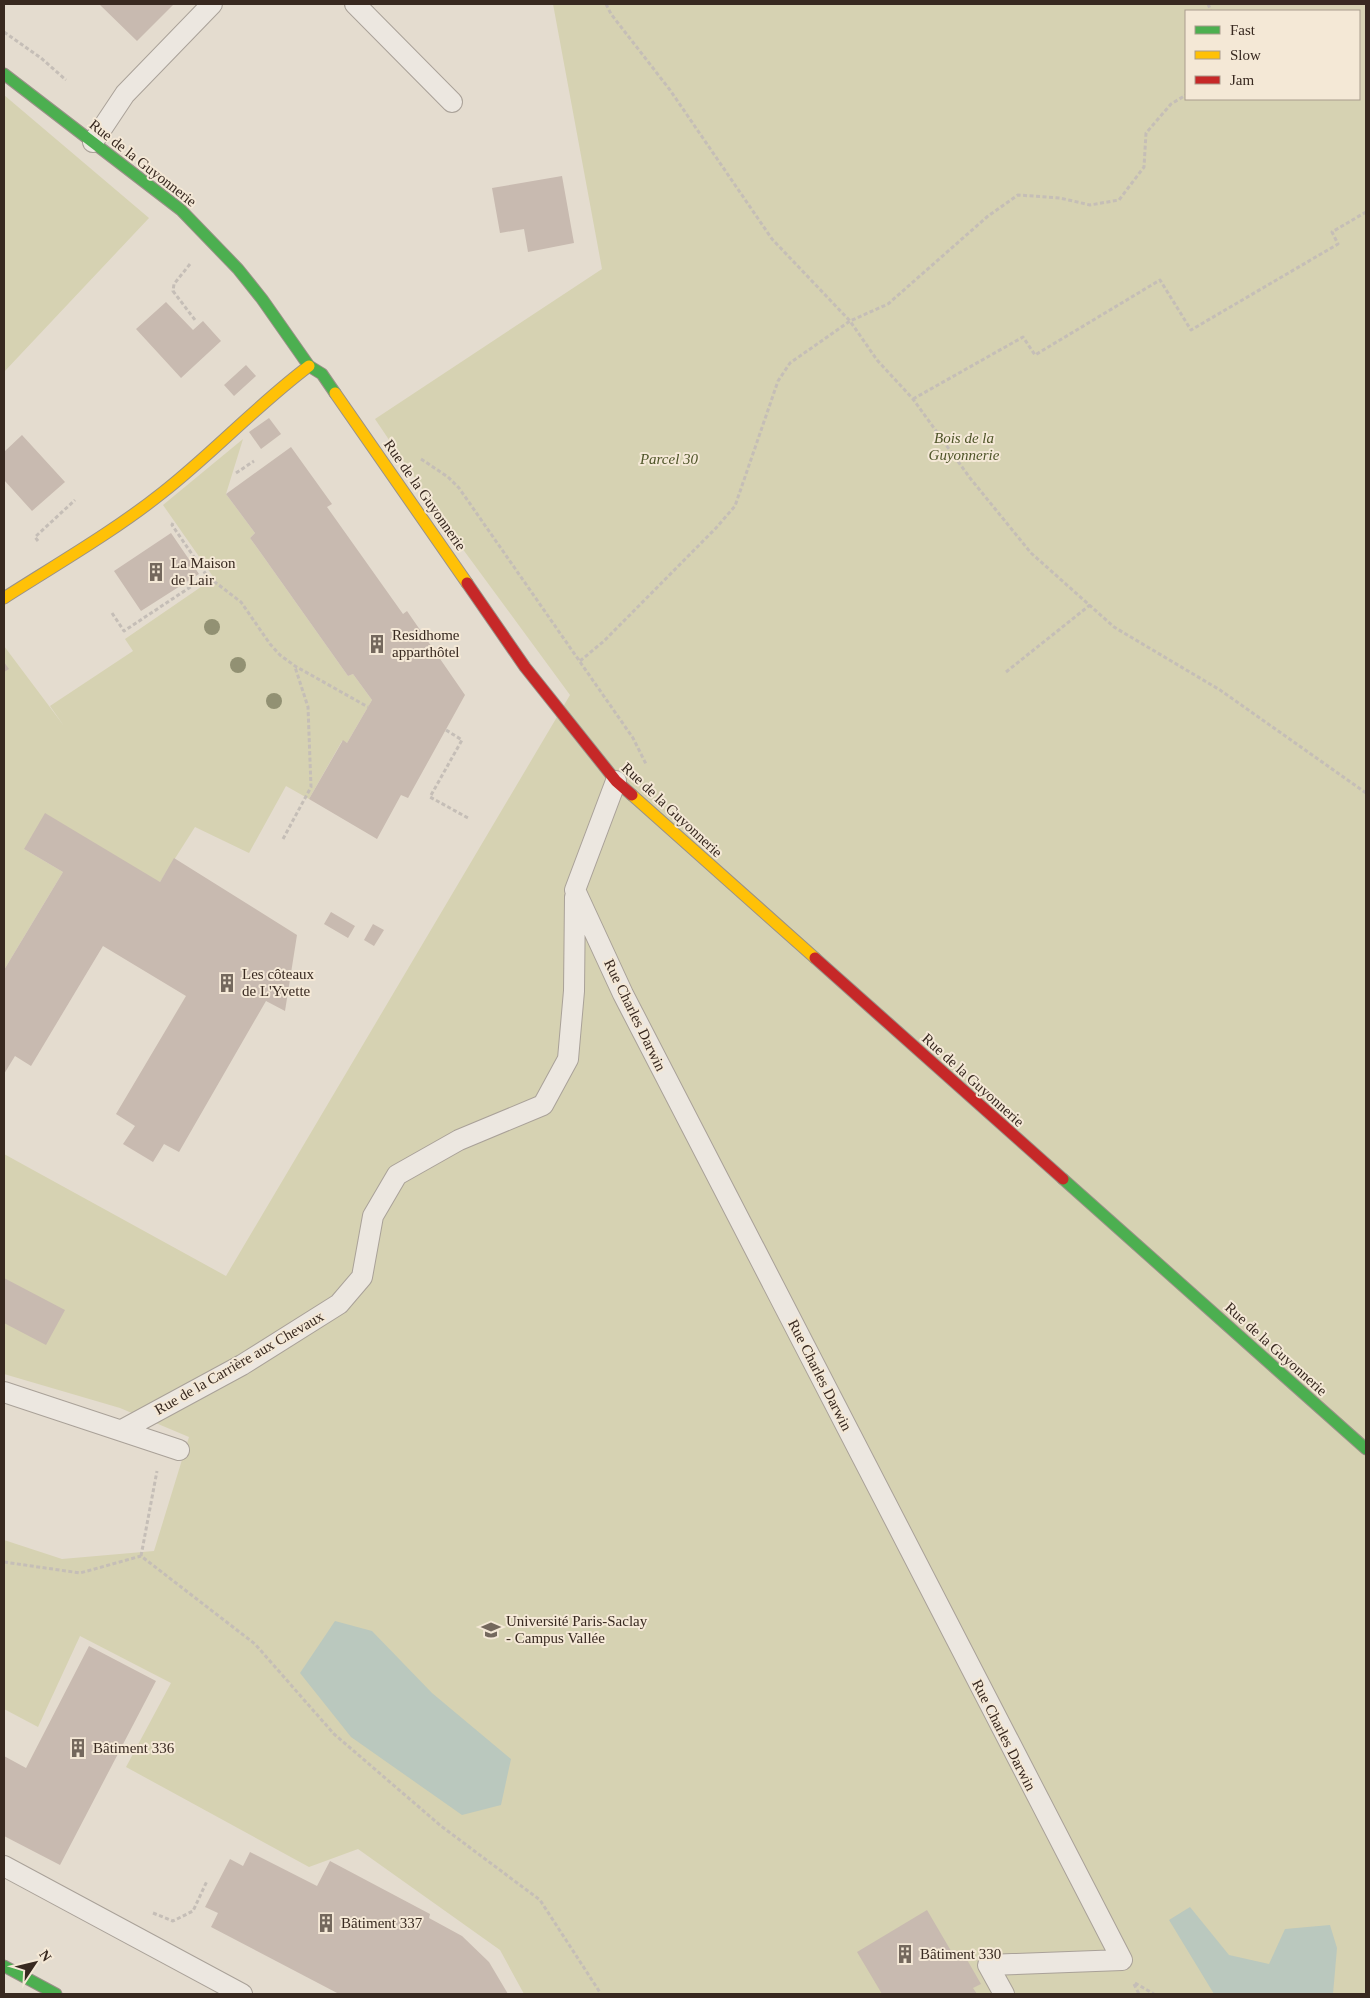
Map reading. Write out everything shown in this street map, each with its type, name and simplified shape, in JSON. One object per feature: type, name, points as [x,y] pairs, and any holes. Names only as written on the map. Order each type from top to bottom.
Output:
[{"type":"street","name":"Rue de la Guyonnerie","points":[[4,74],[156,189],[181,210],[238,268],[309,366],[322,374],[525,668],[616,781],[1366,1450]]},
{"type":"street","points":[[4,598],[92,542],[156,498],[184,476],[279,387],[309,366]]},
{"type":"street","points":[[4,1966],[56,1994]]},
{"type":"lane","points":[[92,142],[125,94],[212,4]]},
{"type":"lane","points":[[355,4],[452,102]]},
{"type":"lane","points":[[575,890],[616,781]]},
{"type":"lane","name":"Rue de la Carrière aux Chevaux","points":[[122,1430],[242,1365],[339,1304],[362,1277],[373,1216],[397,1175],[459,1140],[543,1105],[568,1059],[574,991],[575,890]]},
{"type":"lane","name":"Rue Charles Darwin","points":[[575,890],[623,994],[987,1703],[1122,1960],[988,1965],[1004,1994]]},
{"type":"lane","points":[[4,1392],[170,1447]]},
{"type":"lane","points":[[4,1866],[234,1992]]},
{"type":"path","points":[[606,4],[611,14],[670,90],[772,239],[850,321],[877,360],[913,399],[970,478],[1031,554],[1114,628],[1220,690],[1366,794]]},
{"type":"path","points":[[580,661],[604,642],[716,528],[735,506],[778,381],[790,363],[850,321],[888,304],[988,216],[1018,195],[1060,198],[1090,205],[1118,200],[1144,167],[1146,133],[1171,104],[1185,97]]},
{"type":"path","points":[[913,399],[1022,337],[1035,355],[1160,280],[1191,330],[1338,244],[1332,232],[1366,212]]},
{"type":"path","points":[[195,320],[175,295],[174,284],[212,240]]},
{"type":"path","points":[[416,455],[448,477],[459,488],[633,738],[648,768],[649,784],[641,805]]},
{"type":"path","points":[[230,477],[254,461]]},
{"type":"path","points":[[174,520],[172,525],[207,576],[240,602],[280,655],[295,666],[368,707]]},
{"type":"path","points":[[112,613],[124,631],[207,576]]},
{"type":"path","points":[[1006,672],[1090,605]]},
{"type":"path","points":[[283,839],[311,787],[308,707],[295,666]]},
{"type":"path","points":[[446,730],[462,740],[430,797],[468,818]]},
{"type":"path","points":[[141,1556],[170,1447]]},
{"type":"path","points":[[4,1562],[80,1573],[141,1556]]},
{"type":"path","points":[[141,1556],[255,1644],[334,1734],[441,1826],[540,1900],[601,1994]]},
{"type":"path","points":[[148,1911],[173,1921],[193,1911],[207,1881]]},
{"type":"path","points":[[1133,1982],[1154,1994]]},
{"type":"green space","points":[[553,4],[1366,4],[1366,1994],[524,1994],[500,1950],[358,1849],[309,1867],[126,1767],[171,1683],[80,1636],[38,1727],[4,1709],[4,1540],[62,1559],[154,1551],[189,1437],[120,1408],[4,1374],[4,1154],[226,1276],[570,695],[462,548],[375,419],[602,269]]},
{"type":"green space","points":[[4,95],[149,218],[4,372]]},
{"type":"green space","points":[[243,439],[226,494],[255,533],[250,538],[348,676],[353,674],[372,700],[347,743],[342,741],[309,799],[286,786],[249,853],[195,827],[160,882],[24,849],[63,872],[4,970],[4,646],[64,726],[50,706],[133,651],[125,639],[214,578],[163,505]]},
{"type":"shaded area","points":[[335,1621],[372,1631],[432,1693],[511,1759],[501,1805],[462,1815],[351,1737],[300,1673]]},
{"type":"shaded area","points":[[1190,1907],[1229,1955],[1269,1964],[1285,1929],[1330,1925],[1337,1948],[1333,1994],[1214,1994],[1169,1920]]},
{"type":"building","points":[[99,4],[174,4],[137,41]]},
{"type":"building","points":[[562,176],[574,243],[528,252],[524,229],[500,233],[492,188]]},
{"type":"building","points":[[166,302],[193,330],[203,321],[221,341],[181,378],[136,329]]},
{"type":"building","points":[[246,365],[256,376],[234,396],[224,385]]},
{"type":"building","points":[[269,418],[281,434],[261,449],[249,432]]},
{"type":"building","points":[[22,435],[65,482],[32,511],[4,480],[4,452]]},
{"type":"building","name":"Residhome apparthôtel","points":[[291,447],[332,504],[327,507],[403,614],[407,611],[465,695],[408,798],[401,795],[377,839],[309,799],[343,740],[347,743],[372,700],[353,674],[348,676],[250,538],[255,533],[226,494]]},
{"type":"building","name":"La Maison de Lair","points":[[171,533],[199,574],[141,611],[114,571]]},
{"type":"building","points":[[4,662],[9,669],[4,672]]},
{"type":"building","name":"Les côteaux de L'Yvette","points":[[45,813],[160,882],[174,858],[297,935],[285,1011],[266,1001],[179,1152],[164,1144],[153,1162],[123,1144],[135,1126],[116,1114],[186,996],[103,946],[31,1066],[15,1056],[4,1074],[4,970],[63,872],[24,849]]},
{"type":"building","points":[[331,912],[355,926],[348,938],[324,924]]},
{"type":"building","points":[[373,924],[384,930],[374,946],[364,940]]},
{"type":"building","points":[[4,1278],[65,1310],[46,1345],[4,1323]]},
{"type":"building","name":"Bâtiment 336","points":[[89,1646],[156,1681],[60,1865],[4,1836],[4,1756],[26,1768]]},
{"type":"building","name":"Bâtiment 337","points":[[250,1852],[317,1886],[330,1861],[430,1914],[429,1918],[462,1936],[489,1962],[508,1994],[339,1994],[211,1927],[218,1913],[205,1907],[230,1859],[243,1866]]},
{"type":"building","name":"Bâtiment 330","points":[[927,1910],[954,1956],[962,1951],[981,1984],[973,1988],[977,1994],[882,1994],[857,1952]]},
{"type":"traffic: fast","points":[[4,74],[181,210],[238,269],[262,299],[309,366],[322,374],[335,393]]},
{"type":"traffic: fast","points":[[1063,1179],[1366,1449]]},
{"type":"traffic: fast","points":[[4,1966],[56,1994]]},
{"type":"traffic: slow","points":[[4,598],[143,507],[181,478],[271,397],[309,366]]},
{"type":"traffic: slow","points":[[335,393],[467,583]]},
{"type":"traffic: slow","points":[[632,795],[815,958]]},
{"type":"traffic: jam","points":[[467,583],[525,667],[616,781],[632,795]]},
{"type":"traffic: jam","points":[[815,958],[1063,1179]]},
{"type":"place","name":"La Maison de Lair","points":[[156,572]]},
{"type":"place","name":"Residhome apparthôtel","points":[[377,644]]},
{"type":"place","name":"Les côteaux de L'Yvette","points":[[227,983]]},
{"type":"place","name":"Université Paris-Saclay - Campus Vallée","points":[[491,1630]]},
{"type":"place","name":"Bâtiment 336","points":[[78,1748]]},
{"type":"place","name":"Bâtiment 337","points":[[326,1923]]},
{"type":"place","name":"Bâtiment 330","points":[[905,1954]]},
{"type":"park label","name":"Bois de la Guyonnerie","points":[[964,446]]},
{"type":"park label","name":"Parcel 30","points":[[669,459]]}]
